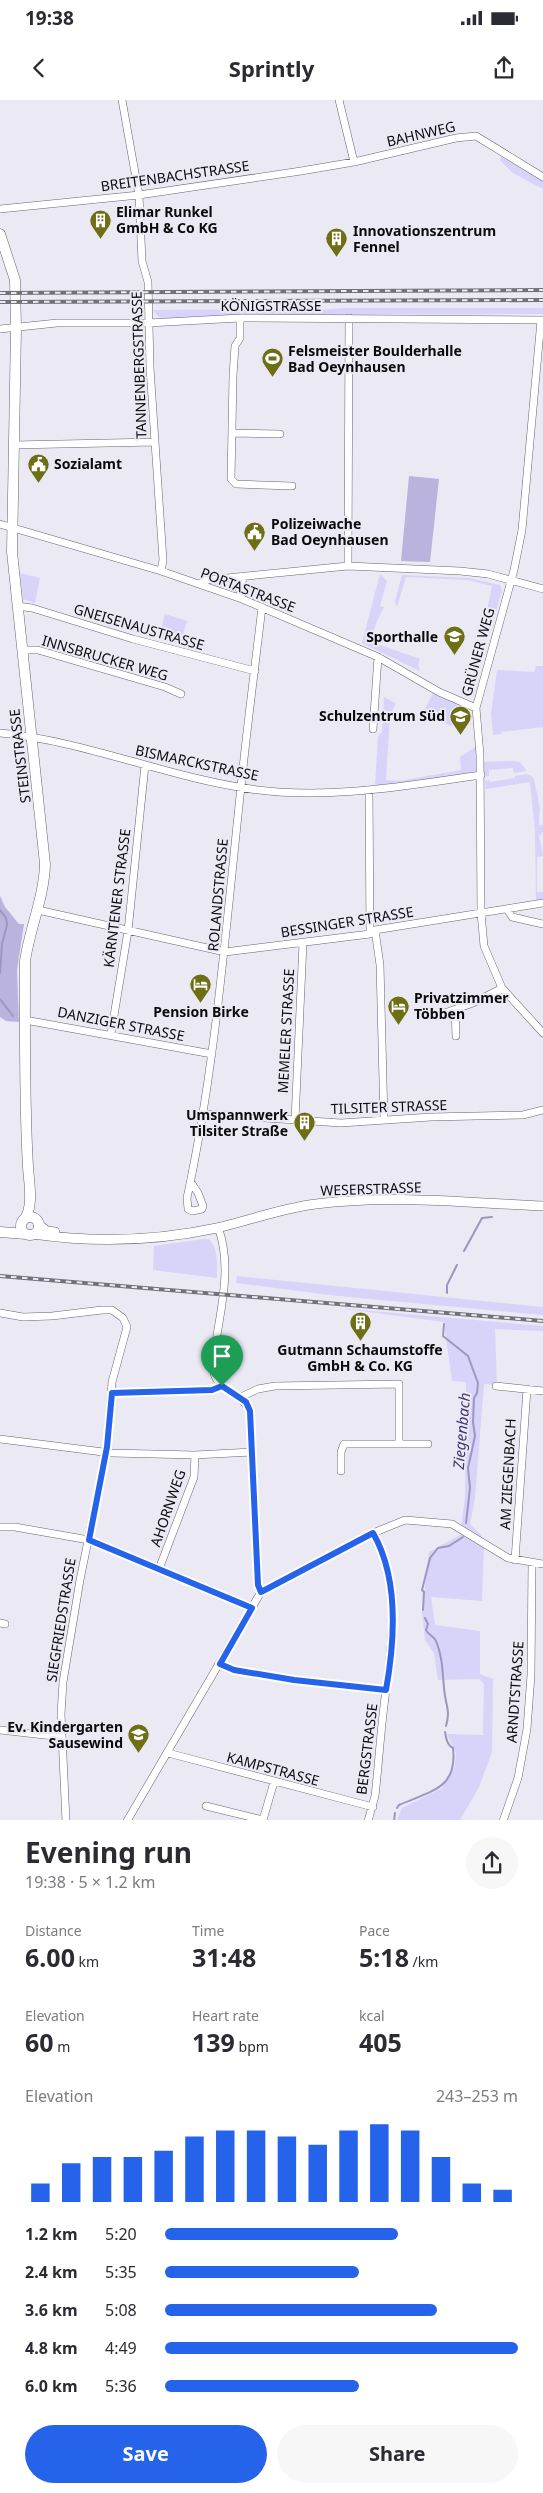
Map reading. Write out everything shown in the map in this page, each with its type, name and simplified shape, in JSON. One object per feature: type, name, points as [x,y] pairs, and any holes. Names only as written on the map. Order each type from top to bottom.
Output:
[{"type":"main road","name":"STEINSTRASSE","points":[[0,234],[13,272],[16,329],[11,528],[30,736],[45,864],[44,891],[28,942],[25,961],[24,1093],[29,1209],[24,1221]]},
{"type":"main road","name":"STEINSTRASSE","points":[[29,1185],[37,1222]]},
{"type":"main road","points":[[0,1226],[12,1227],[24,1221],[32,1218],[37,1222],[38,1229],[30,1234],[22,1228],[24,1221]]},
{"type":"main road","name":"WESERSTRASSE","points":[[0,1232],[30,1234]]},
{"type":"street","name":"TANNENBERGSTRASSE","points":[[122,100],[139,195],[142,261],[148,282],[148,323],[163,560],[161,571]]},
{"type":"street","points":[[339,100],[354,162]]},
{"type":"street","name":"BAHNWEG","points":[[354,162],[456,138],[476,136],[543,177]]},
{"type":"street","name":"BREITENBACHSTRASSE","points":[[0,210],[139,195],[354,162]]},
{"type":"street","points":[[240,318],[240,338],[235,346],[231,479],[236,484],[292,486]]},
{"type":"street","name":"KÖNIGSTRASSE","points":[[0,329],[16,329],[57,323],[148,323],[240,318],[542,320]]},
{"type":"street","points":[[348,566],[349,318]]},
{"type":"street","name":"GRÜNER WEG","points":[[542,320],[540,376],[522,530],[511,580],[476,708],[480,775],[484,946],[502,988],[543,1033]]},
{"type":"street","points":[[232,433],[280,434]]},
{"type":"street","points":[[14,445],[155,442]]},
{"type":"street","name":"PORTASTRASSE","points":[[0,524],[161,571],[242,599],[378,657],[417,680],[476,708]]},
{"type":"street","points":[[199,584],[207,580],[348,566],[451,570],[488,574],[543,589]]},
{"type":"street","points":[[242,599],[239,588],[244,577]]},
{"type":"street","name":"GNEISENAUSTRASSE","points":[[17,606],[32,608],[133,639],[255,671]]},
{"type":"street","name":"ROLANDSTRASSE","points":[[192,1184],[193,1167],[205,1114],[225,952],[241,787],[262,607]]},
{"type":"street","name":"INNSBRUCKER WEG","points":[[22,650],[38,650],[165,687],[181,694]]},
{"type":"street","points":[[373,729],[378,657]]},
{"type":"street","points":[[324,715],[375,717]]},
{"type":"street","name":"BISMARCKSTRASSE","points":[[0,733],[30,736],[241,787],[328,793],[369,791],[480,775]]},
{"type":"street","name":"KÄRNTENER STRASSE","points":[[111,1034],[128,931],[145,765]]},
{"type":"street","points":[[369,791],[372,932],[380,965],[384,1120]]},
{"type":"street","name":"BESSINGER STRASSE","points":[[38,910],[225,952],[303,943],[543,903]]},
{"type":"street","points":[[507,909],[512,917],[543,924]]},
{"type":"street","name":"MEMELER STRASSE","points":[[295,1120],[303,943]]},
{"type":"street","points":[[436,1016],[455,1010],[502,988]]},
{"type":"street","points":[[455,1010],[456,1036]]},
{"type":"street","name":"DANZIGER STRASSE","points":[[25,1020],[111,1034],[212,1054]]},
{"type":"street","name":"TILSITER STRASSE","points":[[205,1114],[341,1123],[523,1115],[543,1110]]},
{"type":"street","name":"WESERSTRASSE","points":[[30,1234],[114,1239],[155,1239],[218,1227],[293,1208],[339,1201],[442,1201],[543,1206]]},
{"type":"street","name":"WESERSTRASSE","points":[[37,1222],[47,1231],[114,1239]]},
{"type":"street","points":[[218,1227],[225,1255],[225,1276],[214,1373],[222,1386],[246,1402],[250,1411],[258,1585],[261,1592]]},
{"type":"street","name":"SIEGFRIEDSTRASSE","points":[[0,1313],[24,1317],[52,1316],[102,1310],[117,1313],[123,1318],[127,1327],[115,1367],[106,1452],[63,1682],[62,1737],[66,1820]]},
{"type":"street","points":[[241,1397],[258,1389],[275,1386],[399,1384],[399,1444]]},
{"type":"street","points":[[112,1393],[212,1390],[222,1386]]},
{"type":"street","points":[[496,1386],[543,1390]]},
{"type":"street","name":"AM ZIEGENBACH","points":[[515,1560],[527,1390]]},
{"type":"street","points":[[0,1439],[106,1452],[195,1455],[252,1452]]},
{"type":"street","points":[[341,1471],[341,1452],[344,1444],[428,1444]]},
{"type":"street","name":"AHORNWEG","points":[[159,1569],[194,1477],[195,1455]]},
{"type":"street","points":[[127,1820],[261,1592],[373,1533],[405,1520],[452,1524],[468,1532],[498,1554],[515,1560],[543,1564]]},
{"type":"street","points":[[0,1527],[15,1527],[89,1540],[252,1608]]},
{"type":"street","name":"BERGSTRASSE","points":[[368,1820],[373,1807],[392,1630],[392,1603],[383,1558],[378,1540],[373,1533]]},
{"type":"street","name":"ARNDTSTRASSE","points":[[503,1820],[518,1778],[527,1729],[532,1649],[532,1563]]},
{"type":"street","points":[[220,1664],[234,1670],[294,1680],[386,1690]]},
{"type":"street","points":[[0,1730],[62,1737]]},
{"type":"street","name":"KAMPSTRASSE","points":[[168,1753],[373,1807]]},
{"type":"street","points":[[206,1806],[263,1820],[274,1782]]},
{"type":"shaded area","points":[[502,153],[535,177],[543,180],[543,189],[513,173],[500,160]]},
{"type":"shaded area","points":[[345,308],[543,308],[543,314],[241,315],[165,318],[158,317],[153,310],[291,309],[306,311]]},
{"type":"shaded area","points":[[409,476],[439,479],[430,562],[401,561]]},
{"type":"shaded area","points":[[20,573],[40,578],[35,603],[23,599]]},
{"type":"shaded area","points":[[380,574],[387,581],[380,606],[384,607],[374,631],[375,640],[377,644],[420,659],[418,664],[420,671],[362,643]]},
{"type":"shaded area","points":[[402,575],[469,578],[500,585],[502,591],[494,618],[486,615],[492,586],[468,580],[406,577],[397,607],[395,601]]},
{"type":"shaded area","points":[[165,614],[187,621],[180,644],[159,637]]},
{"type":"shaded area","points":[[536,666],[543,666],[543,727],[501,732],[501,734],[493,735],[491,714],[497,670],[534,672]]},
{"type":"shaded area","points":[[435,690],[462,705],[451,726],[424,710]]},
{"type":"shaded area","points":[[384,697],[396,703],[390,715],[386,780],[399,781],[461,770],[460,757],[477,746],[478,774],[375,786],[378,736],[382,732]]},
{"type":"shaded area","points":[[481,762],[520,762],[527,771],[514,773],[513,768],[489,770],[489,776],[484,777]]},
{"type":"shaded area","points":[[527,774],[533,777],[540,809],[539,825],[543,825],[543,832],[539,836],[543,856],[537,857],[537,892],[543,892],[543,901],[536,902],[535,830],[530,782],[486,789],[485,781],[515,778],[515,776]]},
{"type":"shaded area","points":[[0,896],[5,907],[19,924],[24,924],[17,970],[19,1022],[6,1021],[0,1017]]},
{"type":"shaded area","points":[[209,1239],[214,1248],[217,1258],[217,1278],[153,1270],[154,1246]]},
{"type":"shaded area","points":[[237,1276],[543,1307],[543,1315],[338,1296],[236,1283]]},
{"type":"shaded area","points":[[338,1308],[543,1326],[543,1331],[495,1329],[497,1385],[484,1384],[475,1498],[470,1524],[481,1535],[484,1547],[482,1601],[431,1597],[435,1625],[480,1631],[480,1674],[493,1679],[492,1752],[479,1787],[460,1820],[397,1820],[402,1808],[442,1788],[455,1766],[456,1753],[447,1734],[483,1735],[484,1684],[479,1679],[438,1680],[434,1653],[425,1640],[422,1613],[429,1552],[460,1535],[465,1497],[466,1382],[452,1381],[444,1322]]},
{"type":"waterway","points":[[0,910],[6,918],[7,925],[2,944],[0,973]]},
{"type":"waterway","points":[[0,999],[13,1016]]},
{"type":"waterway","name":"Ziegenbach","points":[[464,1251],[482,1218],[492,1217]]},
{"type":"waterway","name":"Ziegenbach","points":[[447,1293],[447,1285],[457,1265]]},
{"type":"waterway","name":"Ziegenbach","points":[[444,1324],[443,1336],[468,1356],[478,1383],[477,1393],[474,1398],[473,1422],[475,1436],[468,1468],[470,1488],[466,1523]]},
{"type":"waterway","name":"Ziegenbach","points":[[423,1610],[424,1592],[422,1590],[430,1558],[438,1548],[449,1546],[463,1537]]},
{"type":"waterway","name":"Ziegenbach","points":[[425,1618],[428,1624],[426,1630],[435,1639],[439,1648],[448,1710],[446,1726]]},
{"type":"waterway","name":"Ziegenbach","points":[[397,1808],[399,1805],[431,1792],[446,1780],[451,1772],[453,1748],[448,1743],[445,1732]]},
{"type":"waterway","points":[[394,1820],[395,1813]]},
{"type":"railway","points":[[0,293],[543,290]]},
{"type":"railway","points":[[0,302],[543,300]]},
{"type":"railway","points":[[0,1276],[543,1321]]},
{"type":"place","name":"Elimar Runkel GmbH & Co KG","points":[[100,239]]},
{"type":"place","name":"Innovationszentrum Fennel","points":[[337,258]]},
{"type":"place","name":"Felsmeister Boulderhalle Bad Oeynhausen","points":[[272,378]]},
{"type":"place","name":"Sozialamt","points":[[38,483]]},
{"type":"place","name":"Polizeiwache Bad Oeynhausen","points":[[255,551]]},
{"type":"place","name":"Sporthalle","points":[[454,656]]},
{"type":"place","name":"Schulzentrum Süd","points":[[461,735]]},
{"type":"place","name":"Pension Birke","points":[[201,1003]]},
{"type":"place","name":"Privatzimmer Többen","points":[[398,1025]]},
{"type":"place","name":"Umspannwerk Tilsiter Straße","points":[[304,1142]]},
{"type":"place","name":"Gutmann Schaumstoffe GmbH & Co. KG","points":[[360,1341]]},
{"type":"place","name":"Ev. Kindergarten Sausewind","points":[[139,1754]]},
{"type":"route","points":[[222,1386],[246,1402],[250,1411],[258,1585],[261,1592],[373,1533],[378,1540],[388,1578],[393,1612],[386,1690],[294,1680],[225,1667],[220,1664],[252,1608],[89,1540],[107,1447],[112,1393],[129,1394],[212,1390],[222,1386]]}]
